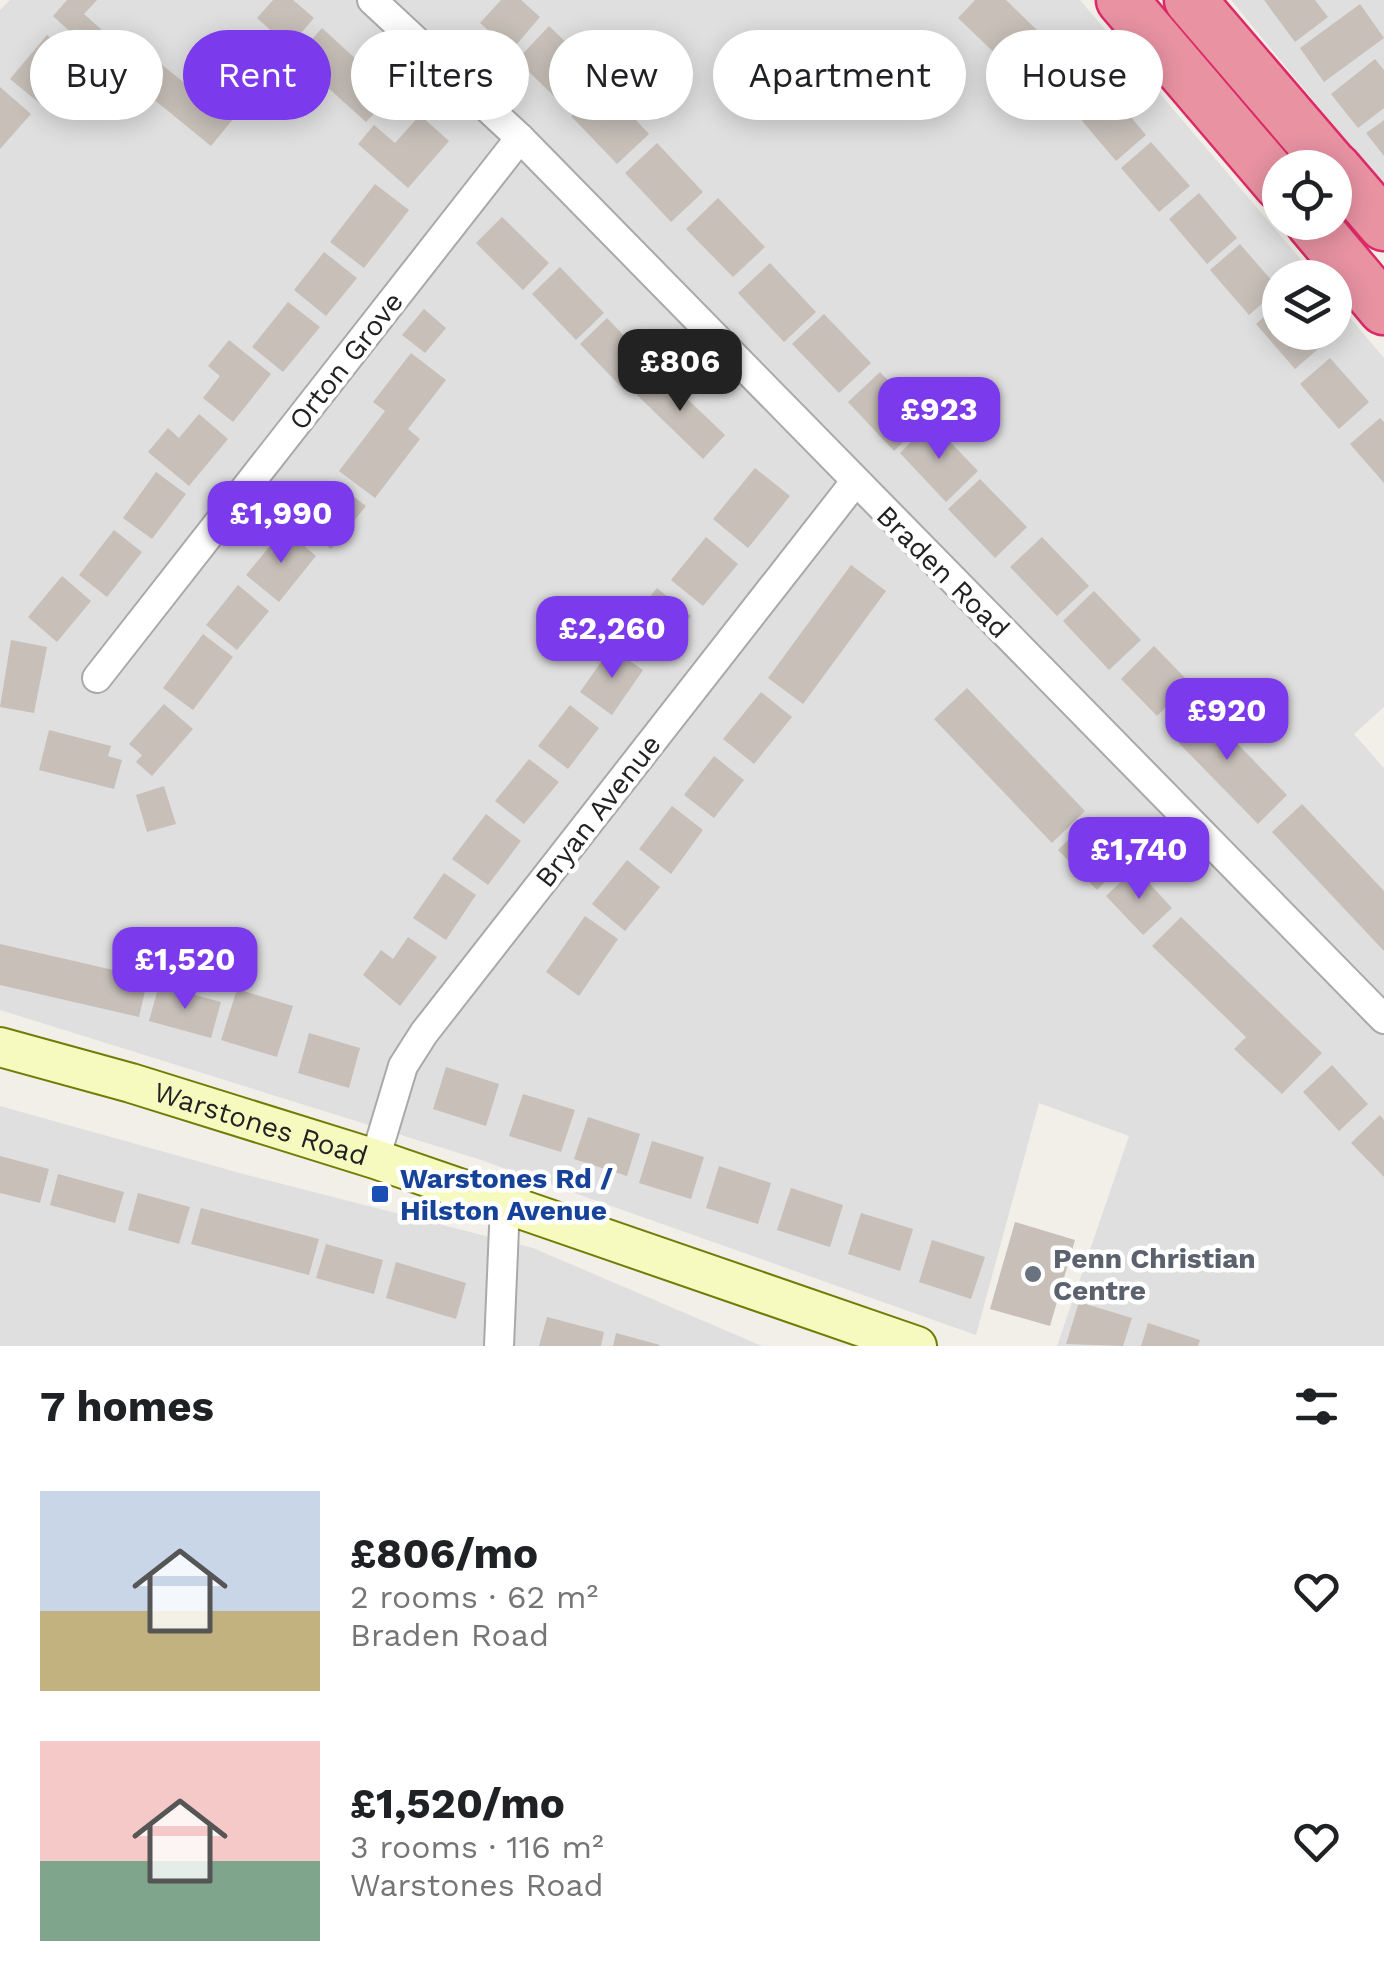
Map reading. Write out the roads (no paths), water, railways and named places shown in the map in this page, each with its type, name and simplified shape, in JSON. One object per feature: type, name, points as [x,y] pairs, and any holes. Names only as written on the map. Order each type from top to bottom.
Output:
[{"type":"highway","points":[[1122,0],[1262,164]]},
{"type":"highway","points":[[1190,0],[1319,150]]},
{"type":"highway","points":[[1352,188],[1384,225]]},
{"type":"highway","points":[[1327,240],[1384,309]]},
{"type":"street","name":"Braden Road","points":[[372,0],[520,138],[1384,1019]]},
{"type":"street","name":"Orton Grove","points":[[97,678],[520,138]]},
{"type":"street","name":"Bryan Avenue","points":[[375,1159],[390,1098],[403,1066],[424,1033],[854,482]]},
{"type":"street","name":"Warstones Road","points":[[0,1048],[130,1083],[375,1159],[917,1346]]},
{"type":"street","points":[[500,1346],[505,1204]]},
{"type":"place","name":"Warstones Rd / Hilston Avenue","points":[[380,1194]]},
{"type":"place","name":"Penn Christian Centre","points":[[1033,1274]]}]
